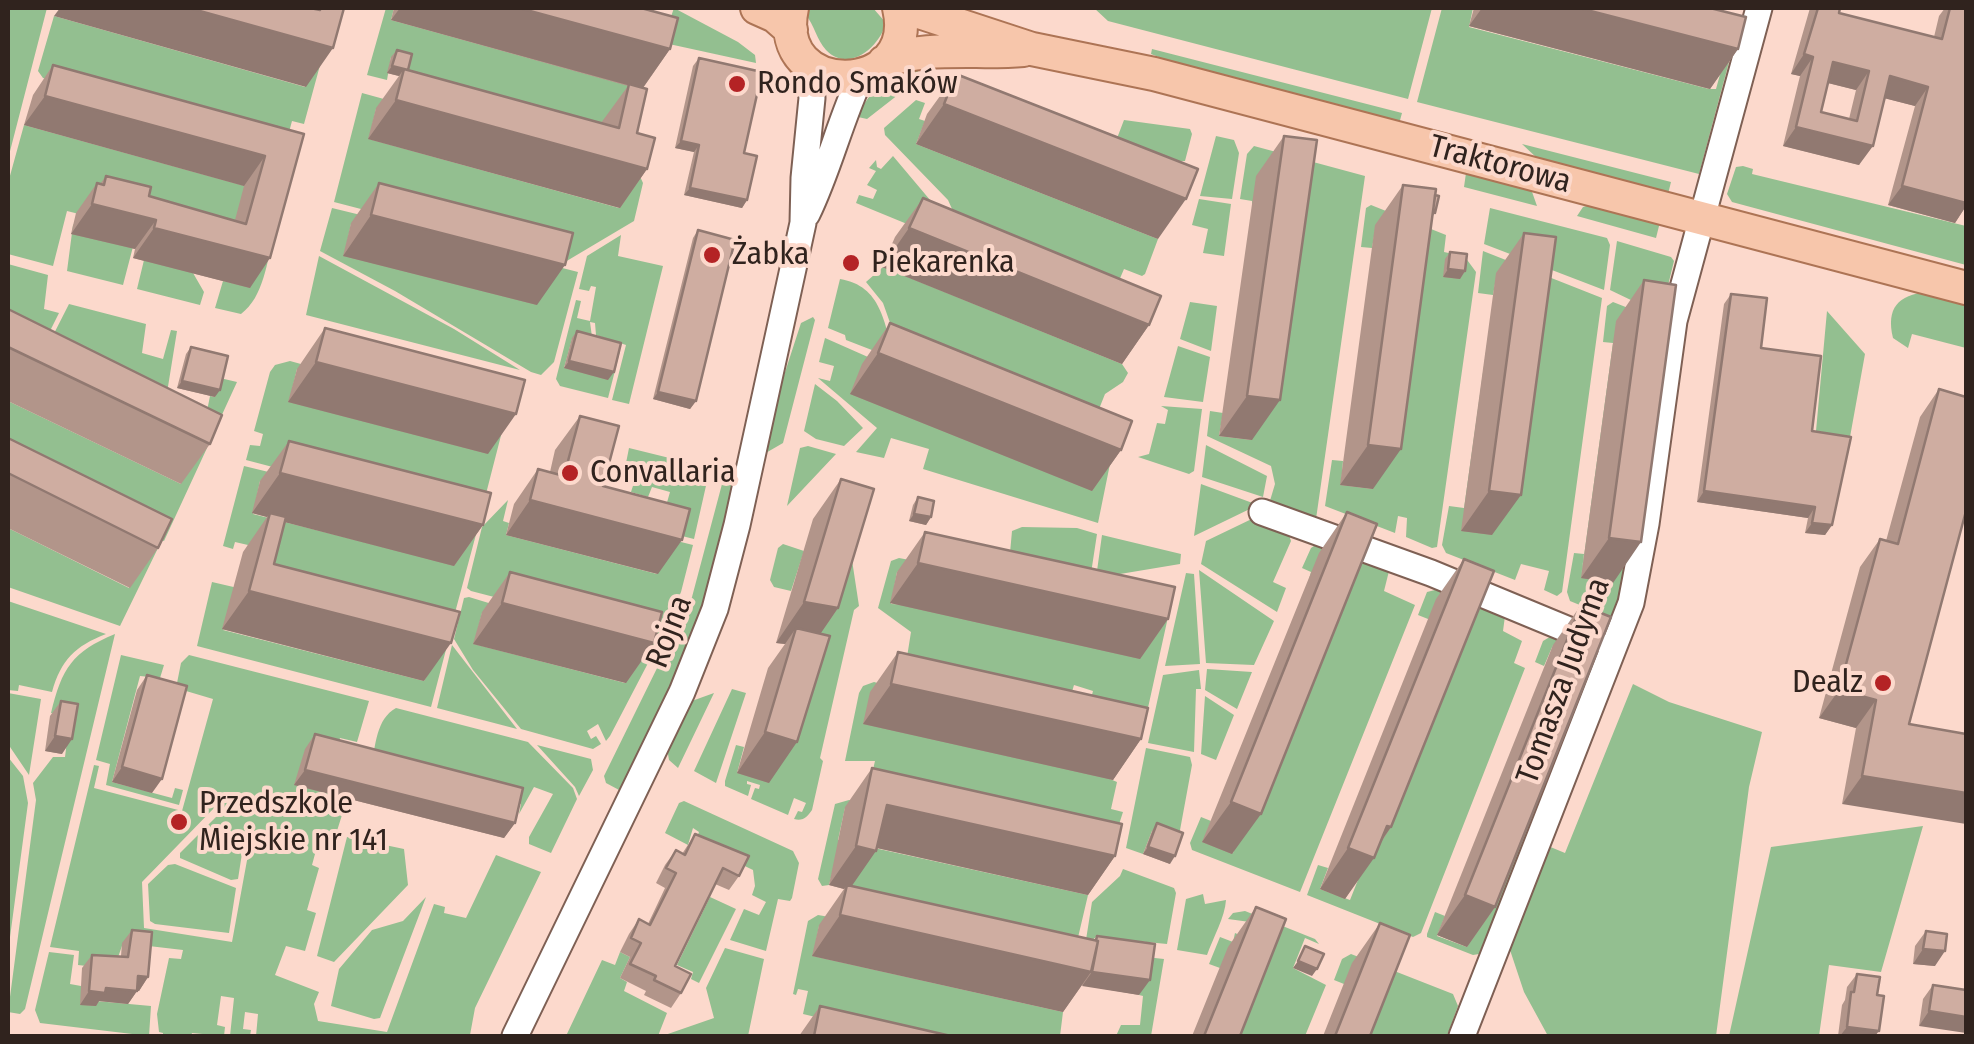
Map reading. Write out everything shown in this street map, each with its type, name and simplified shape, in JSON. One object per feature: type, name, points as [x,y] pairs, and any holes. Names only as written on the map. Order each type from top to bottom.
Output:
[{"type":"main road","points":[[757,8],[791,19],[795,46],[808,64],[833,77],[873,69],[900,35],[899,8]]},
{"type":"main road","name":"Traktorowa","points":[[907,8],[1032,49],[1171,78],[1966,288]]},
{"type":"main road","name":"Traktorowa","points":[[873,69],[916,53],[988,54],[1032,49]]},
{"type":"street","name":"Tomasza Judyma","points":[[1462,1036],[1616,649],[1636,584],[1674,321],[1759,8]]},
{"type":"street","name":"Rojna","points":[[514,1036],[682,692],[715,609],[803,223],[812,98],[808,64]]},
{"type":"street","name":"Rojna","points":[[803,223],[823,182],[848,104],[873,69]]},
{"type":"street","points":[[1262,512],[1431,573],[1616,649]]},
{"type":"green space","points":[[8,8],[47,8],[8,159]]},
{"type":"green space","points":[[386,8],[394,8],[391,20],[641,89],[620,128],[409,86],[391,57],[387,80],[367,75]]},
{"type":"green space","points":[[674,8],[738,42],[755,55],[756,63],[669,44],[666,31]]},
{"type":"green space","points":[[810,8],[873,8],[886,23],[870,48],[844,59],[835,57],[823,46],[806,15]]},
{"type":"green space","points":[[1094,8],[1432,8],[1408,99],[1108,21]]},
{"type":"green space","points":[[1442,8],[1473,8],[1469,27],[1709,89],[1716,89],[1724,60],[1729,62],[1699,174],[1417,102]]},
{"type":"green space","points":[[54,16],[305,87],[325,47],[304,124],[292,121],[288,136],[297,149],[43,78],[38,71]]},
{"type":"green space","points":[[1152,49],[1402,113],[1399,124],[1192,70],[1151,54]]},
{"type":"green space","points":[[918,68],[917,80],[867,119],[858,117],[868,98],[882,85]]},
{"type":"green space","points":[[362,93],[402,104],[376,109],[369,139],[619,208],[638,172],[643,183],[634,221],[565,262],[334,202]]},
{"type":"green space","points":[[916,100],[925,103],[919,119],[925,121],[916,144],[1158,239],[1145,274],[1124,269],[1118,283],[970,249],[948,200],[885,135],[884,128]]},
{"type":"green space","points":[[1124,120],[1190,129],[1185,161],[1106,167]]},
{"type":"green space","points":[[24,125],[274,194],[189,266],[204,292],[200,305],[137,289],[144,260],[182,270],[141,216],[123,285],[67,271],[73,225],[83,215],[67,211],[53,266],[8,254],[8,183]]},
{"type":"green space","points":[[1216,136],[1234,140],[1239,153],[1232,199],[1200,196]]},
{"type":"green space","points":[[1522,144],[1671,182],[1668,194],[1538,159]]},
{"type":"green space","points":[[1254,146],[1365,176],[1316,519],[1269,504],[1275,484],[1271,466],[1207,436],[1210,411],[1223,413],[1219,436],[1252,440],[1252,201],[1240,199],[1247,154]]},
{"type":"green space","points":[[893,156],[957,232],[963,247],[856,203],[859,195],[873,199],[877,190],[867,185],[876,171],[869,168],[876,160],[881,169]]},
{"type":"green space","points":[[1736,167],[1753,169],[1752,174],[1966,226],[1966,265],[1732,202],[1727,194]]},
{"type":"green space","points":[[1466,173],[1531,189],[1537,206],[1464,187]]},
{"type":"green space","points":[[1199,199],[1231,204],[1224,256],[1203,253],[1208,229],[1192,225]]},
{"type":"green space","points":[[1593,204],[1660,222],[1656,238],[1577,216],[1583,207]]},
{"type":"green space","points":[[1371,205],[1446,235],[1444,252],[1462,261],[1465,257],[1476,272],[1437,547],[1432,548],[1406,537],[1407,518],[1398,516],[1395,533],[1325,506],[1332,460],[1343,461],[1341,485],[1373,489],[1407,230],[1376,225],[1372,248],[1361,247],[1366,208]]},
{"type":"green space","points":[[332,208],[373,218],[351,224],[344,256],[527,259],[578,272],[554,362],[541,375],[531,372],[320,251]]},
{"type":"green space","points":[[1490,208],[1607,238],[1610,245],[1604,290],[1484,244]]},
{"type":"green space","points":[[274,234],[264,278],[249,307],[241,314],[215,308],[223,281],[250,287]]},
{"type":"green space","points":[[621,235],[618,256],[663,266],[629,404],[612,400],[626,345],[596,335],[595,323],[590,322],[592,337],[572,339],[564,368],[620,351],[608,398],[560,386],[556,379],[576,300],[581,301],[577,318],[590,321],[596,287],[591,286],[589,291],[579,289],[587,256]]},
{"type":"green space","points":[[1617,241],[1674,261],[1658,313],[1610,290]]},
{"type":"green space","points":[[1483,251],[1602,298],[1562,592],[1557,596],[1544,590],[1549,571],[1521,564],[1515,580],[1446,553],[1442,545],[1449,506],[1464,508],[1497,273],[1493,295],[1478,293]]},
{"type":"green space","points":[[319,256],[454,329],[520,370],[306,315]]},
{"type":"green space","points":[[8,264],[48,275],[44,309],[59,313],[36,359],[8,345]]},
{"type":"green space","points":[[883,267],[1122,364],[1128,373],[1123,382],[1105,394],[1093,424],[904,362],[883,303],[866,282]]},
{"type":"green space","points":[[840,279],[865,289],[873,298],[895,359],[846,340],[845,335],[828,328]]},
{"type":"green space","points":[[1927,292],[1966,303],[1966,348],[1912,334],[1908,348],[1893,338],[1891,319],[1896,305],[1908,296]]},
{"type":"green space","points":[[1190,302],[1217,306],[1211,351],[1180,339]]},
{"type":"green space","points":[[1613,302],[1656,319],[1624,576],[1613,615],[1609,617],[1570,601],[1567,592],[1574,553],[1584,554],[1581,578],[1616,321],[1613,343],[1603,342],[1607,306]]},
{"type":"green space","points":[[69,304],[146,324],[142,353],[163,359],[171,330],[177,331],[166,399],[206,416],[210,396],[215,397],[220,378],[237,382],[209,443],[40,361]]},
{"type":"green space","points":[[1827,311],[1865,354],[1850,437],[1816,431]]},
{"type":"green space","points":[[813,317],[783,443],[764,454],[774,406],[801,323]]},
{"type":"green space","points":[[825,338],[1110,464],[1098,523],[923,469],[929,449],[891,438],[884,458],[856,452],[877,428],[818,378],[830,381],[834,366],[819,362]]},
{"type":"green space","points":[[1178,346],[1210,357],[1203,402],[1164,397]]},
{"type":"green space","points":[[290,361],[319,369],[297,369],[289,402],[506,416],[479,521],[246,460],[250,445],[260,446],[263,434],[254,431],[270,372],[275,365]]},
{"type":"green space","points":[[815,384],[863,428],[844,446],[816,439],[804,431]]},
{"type":"green space","points":[[8,401],[181,484],[178,434],[207,448],[164,541],[132,532],[8,471]]},
{"type":"green space","points":[[1161,406],[1202,409],[1194,471],[1189,474],[1138,457],[1149,454],[1157,423],[1165,424],[1168,410]]},
{"type":"green space","points":[[1206,445],[1267,476],[1263,497],[1202,477]]},
{"type":"green space","points":[[808,446],[836,454],[787,506],[800,448]]},
{"type":"green space","points":[[629,448],[710,468],[694,539],[646,527],[664,513],[670,492],[652,487],[648,497],[631,492],[639,467],[626,463]]},
{"type":"green space","points":[[244,466],[285,476],[260,481],[253,514],[454,565],[478,527],[449,635],[236,582],[248,545],[235,542],[233,549],[223,546]]},
{"type":"green space","points":[[726,469],[733,488],[703,609],[621,791],[606,783],[604,776],[692,597]]},
{"type":"green space","points":[[1201,484],[1258,505],[1194,536]]},
{"type":"green space","points":[[508,500],[503,521],[509,523],[506,535],[657,574],[645,533],[693,545],[681,592],[660,640],[467,588],[482,527]]},
{"type":"green space","points":[[1260,515],[1287,529],[1291,541],[1273,582],[1286,588],[1277,612],[1201,564],[1206,541]]},
{"type":"green space","points":[[1022,527],[1077,528],[1097,534],[1088,593],[1010,553],[1012,531]]},
{"type":"green space","points":[[8,528],[129,588],[127,538],[159,546],[120,626],[8,587]]},
{"type":"green space","points":[[848,534],[859,606],[854,610],[812,810],[797,820],[794,819],[798,811],[802,812],[806,803],[794,798],[788,815],[751,799],[760,785],[747,781],[751,785],[748,796],[725,786],[725,781],[736,745],[744,747],[737,773]]},
{"type":"green space","points":[[1102,535],[1181,554],[1180,564],[1096,578]]},
{"type":"green space","points":[[783,544],[804,551],[791,591],[774,587],[770,580],[778,548]]},
{"type":"green space","points":[[1317,544],[1389,571],[1384,591],[1415,605],[1300,892],[1192,850],[1190,843],[1201,817],[1211,821],[1203,842],[1233,853],[1311,572],[1302,568]]},
{"type":"green space","points":[[899,558],[920,562],[897,572],[891,604],[1168,617],[1142,735],[1115,700],[1109,699],[1088,710],[1093,691],[1074,685],[1068,705],[903,682],[911,632],[878,608],[891,561]]},
{"type":"green space","points":[[1199,570],[1274,621],[1254,665],[1206,663]]},
{"type":"green space","points":[[1186,573],[1194,574],[1200,664],[1165,666]]},
{"type":"green space","points":[[212,582],[255,592],[223,630],[424,681],[448,642],[431,707],[197,646]]},
{"type":"green space","points":[[1435,590],[1505,616],[1503,631],[1522,641],[1514,663],[1525,668],[1421,933],[1413,937],[1307,895],[1318,865],[1328,868],[1320,889],[1350,900],[1465,612],[1428,619],[1418,615],[1427,592]]},
{"type":"green space","points":[[464,598],[505,608],[482,613],[474,644],[625,683],[615,634],[658,644],[606,741],[598,724],[587,731],[591,739],[596,736],[601,744],[593,749],[521,729],[473,670],[454,639]]},
{"type":"green space","points":[[8,601],[106,634],[71,656],[52,692],[19,685],[18,691],[8,690]]},
{"type":"green space","points":[[115,634],[25,1009],[20,1014],[8,1012],[36,800],[33,783],[53,757],[65,757],[70,717],[51,713],[55,697],[71,663],[88,648]]},
{"type":"green space","points":[[1553,635],[1594,654],[1595,662],[1479,954],[1473,955],[1427,934],[1435,912],[1445,916],[1437,936],[1467,947],[1553,645],[1544,666],[1535,662],[1543,641]]},
{"type":"green space","points":[[452,645],[517,729],[437,708]]},
{"type":"green space","points":[[121,655],[164,665],[160,678],[140,676],[112,782],[172,798],[175,788],[183,790],[179,805],[106,785],[110,764],[96,760]]},
{"type":"green space","points":[[189,655],[369,701],[357,742],[340,738],[328,814],[342,815],[336,834],[321,832],[312,865],[319,868],[307,910],[316,913],[305,951],[286,946],[275,975],[319,992],[314,1004],[318,1021],[387,1032],[434,904],[445,907],[444,913],[466,918],[496,855],[541,872],[475,1008],[470,1035],[256,1036],[258,1014],[245,1012],[243,1029],[251,1030],[250,1036],[230,1036],[234,998],[221,996],[217,1025],[225,1027],[224,1036],[163,1036],[157,1014],[169,958],[181,959],[183,950],[123,943],[116,963],[95,967],[78,965],[79,951],[50,947],[94,765],[99,766],[94,788],[182,811],[213,699],[176,688],[181,663]],"holes":[[[216,806],[220,807],[219,814],[203,830],[250,844],[232,942],[144,928],[142,882]]]},
{"type":"green space","points":[[1207,669],[1252,672],[1237,709],[1205,690]]},
{"type":"green space","points":[[1199,670],[1201,689],[1196,689],[1194,752],[1148,743],[1163,675]]},
{"type":"green space","points":[[874,682],[1117,782],[1111,809],[1123,812],[1112,846],[870,782],[875,761],[845,761],[859,693],[863,686]]},
{"type":"green space","points":[[1633,684],[1669,702],[1762,732],[1749,787],[1716,1036],[1548,1036],[1524,992],[1508,944],[1548,846],[1565,853]]},
{"type":"green space","points":[[732,689],[746,693],[716,783],[694,771]]},
{"type":"green space","points":[[8,693],[41,699],[29,775],[8,744]]},
{"type":"green space","points":[[714,693],[678,768],[669,760],[667,748],[689,702]]},
{"type":"green space","points":[[1205,696],[1234,715],[1216,760],[1201,754]]},
{"type":"green space","points":[[396,708],[528,742],[573,788],[577,799],[551,853],[529,844],[529,837],[553,794],[534,787],[519,814],[521,804],[371,766],[384,719]]},
{"type":"green space","points":[[537,745],[591,759],[593,770],[579,796],[575,787]]},
{"type":"green space","points":[[1146,748],[1190,757],[1192,765],[1178,841],[1152,831],[1143,854],[1126,848]]},
{"type":"green space","points":[[8,757],[23,776],[28,803],[8,952]]},
{"type":"green space","points":[[849,800],[867,803],[845,808],[838,840],[1088,895],[1072,963],[849,890],[833,870],[829,885],[822,886],[818,879],[835,804]]},
{"type":"green space","points":[[684,801],[793,851],[799,863],[792,898],[778,899],[766,951],[730,940],[744,909],[759,915],[766,902],[752,895],[753,870],[695,842],[699,832],[693,828],[688,845],[665,833],[679,803]]},
{"type":"green space","points":[[1923,826],[1881,972],[1829,965],[1819,1036],[1729,1036],[1771,847]]},
{"type":"green space","points":[[199,834],[243,847],[238,879],[231,880],[180,858],[180,853]]},
{"type":"green space","points":[[347,837],[404,849],[408,885],[334,962],[317,956]]},
{"type":"green space","points":[[175,864],[236,888],[229,933],[150,921],[148,884],[168,865]]},
{"type":"green space","points":[[1123,869],[1174,888],[1167,944],[1096,937],[1085,946],[1092,902]]},
{"type":"green space","points":[[1203,894],[1205,904],[1226,900],[1207,955],[1177,950],[1186,899]]},
{"type":"green space","points":[[426,897],[380,1018],[331,1006],[339,969],[372,930],[403,921]]},
{"type":"green space","points":[[710,897],[736,909],[699,983],[691,979],[693,972],[677,965]]},
{"type":"green space","points":[[1245,911],[1319,944],[1305,938],[1293,968],[1326,985],[1305,1036],[1227,1036],[1220,968],[1209,964],[1220,937],[1233,942],[1235,933],[1244,937],[1250,922],[1228,919],[1233,913]]},
{"type":"green space","points":[[818,915],[841,919],[819,926],[813,956],[1063,1012],[1060,1036],[825,1036],[828,1020],[803,1014],[808,991],[798,989],[793,994],[808,921]]},
{"type":"green space","points":[[725,948],[764,959],[748,1036],[662,1036],[714,1018],[706,988]]},
{"type":"green space","points":[[49,952],[74,955],[70,984],[81,986],[96,1001],[151,1006],[149,1036],[40,1023],[35,1010]]},
{"type":"green space","points":[[620,952],[630,957],[620,978],[627,982],[624,991],[667,1013],[658,1036],[566,1036],[602,960],[615,965]]},
{"type":"green space","points":[[1351,954],[1453,994],[1458,1006],[1447,1036],[1357,1036],[1344,984],[1334,980],[1342,959]]},
{"type":"green space","points":[[1146,957],[1164,959],[1151,1036],[1116,1036],[1121,1025],[1140,1025],[1143,996],[1139,995]]},
{"type":"building","points":[[189,8],[320,10],[344,8],[333,48]]},
{"type":"building","points":[[519,8],[641,8],[678,18],[670,49]]},
{"type":"building","points":[[1579,8],[1710,8],[1746,17],[1738,49]]},
{"type":"building","points":[[1818,8],[1840,8],[1839,13],[1942,39],[1950,8],[1966,8],[1966,203],[1902,186],[1928,87],[1890,76],[1873,146],[1796,127],[1813,57],[1804,54]],"holes":[[[1833,62],[1869,71],[1857,121],[1821,112]]]},
{"type":"building","points":[[397,50],[412,54],[408,70],[392,66]]},
{"type":"building","points":[[699,58],[762,72],[744,153],[757,156],[747,200],[690,188],[699,145],[681,141]]},
{"type":"building","points":[[53,65],[304,134],[270,258],[154,228],[156,220],[92,204],[97,183],[104,185],[106,176],[151,187],[149,196],[246,224],[265,156],[45,96]]},
{"type":"building","points":[[404,69],[619,128],[629,84],[647,89],[637,133],[655,138],[647,169],[396,100]]},
{"type":"building","points":[[956,74],[1198,169],[1186,199],[944,104]]},
{"type":"building","points":[[1284,136],[1317,140],[1280,400],[1247,396]]},
{"type":"building","points":[[379,183],[573,233],[565,265],[371,215]]},
{"type":"building","points":[[1403,185],[1436,189],[1401,449],[1368,445]]},
{"type":"building","points":[[923,198],[1161,296],[1149,325],[909,228]]},
{"type":"building","points":[[698,230],[735,240],[696,401],[658,392]]},
{"type":"building","points":[[1524,233],[1556,237],[1521,495],[1489,491]]},
{"type":"building","points":[[1450,252],[1467,254],[1465,271],[1448,269]]},
{"type":"building","points":[[1644,280],[1676,285],[1641,542],[1609,538]]},
{"type":"building","points":[[1731,294],[1767,298],[1761,348],[1821,356],[1812,431],[1851,437],[1832,525],[1812,523],[1815,507],[1704,491]]},
{"type":"building","points":[[8,309],[222,415],[210,444],[8,347]]},
{"type":"building","points":[[890,323],[1132,421],[1121,450],[878,353]]},
{"type":"building","points":[[325,328],[525,380],[516,414],[316,362]]},
{"type":"building","points":[[577,331],[621,343],[614,372],[569,361]]},
{"type":"building","points":[[191,347],[228,356],[220,390],[182,381]]},
{"type":"building","points":[[1939,389],[1966,397],[1966,511],[1909,724],[1966,734],[1966,793],[1862,776],[1876,700],[1839,690],[1880,539],[1898,544]]},
{"type":"building","points":[[580,416],[619,426],[603,486],[690,509],[682,540],[530,500],[538,469],[564,476]]},
{"type":"building","points":[[8,438],[172,519],[158,548],[8,473]]},
{"type":"building","points":[[289,441],[491,493],[483,525],[280,473]]},
{"type":"building","points":[[841,479],[874,489],[838,608],[804,602]]},
{"type":"building","points":[[918,497],[934,501],[931,517],[914,514]]},
{"type":"building","points":[[1347,512],[1377,524],[1261,814],[1231,802]]},
{"type":"building","points":[[270,513],[286,517],[274,564],[460,612],[451,643],[249,591]]},
{"type":"building","points":[[925,532],[1175,587],[1168,619],[918,563]]},
{"type":"building","points":[[1464,559],[1494,571],[1391,827],[1387,826],[1374,858],[1348,848]]},
{"type":"building","points":[[510,572],[662,612],[654,643],[502,603]]},
{"type":"building","points":[[1581,605],[1611,617],[1495,907],[1465,895]]},
{"type":"building","points":[[796,628],[830,636],[797,742],[765,732]]},
{"type":"building","points":[[898,652],[1148,708],[1141,739],[891,684]]},
{"type":"building","points":[[147,675],[187,686],[162,779],[122,767]]},
{"type":"building","points":[[61,701],[78,704],[72,739],[55,736]]},
{"type":"building","points":[[315,734],[523,788],[515,823],[305,770]]},
{"type":"building","points":[[872,768],[1122,824],[1115,856],[887,805],[876,851],[856,846]]},
{"type":"building","points":[[1157,823],[1183,833],[1175,856],[1148,847]]},
{"type":"building","points":[[695,834],[749,856],[739,876],[723,868],[675,966],[691,974],[681,993],[630,964],[641,943],[631,938],[639,919],[650,925],[676,873],[666,868],[676,850],[685,855]]},
{"type":"building","points":[[847,885],[1098,941],[1091,972],[840,915]]},
{"type":"building","points":[[1256,907],[1286,919],[1240,1036],[1204,1036]]},
{"type":"building","points":[[1380,923],[1410,935],[1370,1036],[1335,1036]]},
{"type":"building","points":[[132,930],[152,932],[148,977],[138,976],[137,991],[89,991],[92,955],[128,957]]},
{"type":"building","points":[[1926,931],[1947,934],[1945,951],[1923,949]]},
{"type":"building","points":[[1097,936],[1155,944],[1150,980],[1092,972]]},
{"type":"building","points":[[1305,946],[1324,954],[1317,969],[1298,961]]},
{"type":"building","points":[[1857,974],[1880,977],[1877,995],[1884,996],[1879,1031],[1847,1027]]},
{"type":"building","points":[[1933,985],[1966,990],[1966,1017],[1929,1011]]},
{"type":"building","points":[[820,1006],[951,1036],[814,1036]]},
{"type":"place","name":"Rondo Smaków","points":[[737,84]]},
{"type":"place","name":"Żabka","points":[[712,255]]},
{"type":"place","name":"Piekarenka","points":[[851,263]]},
{"type":"place","name":"Convallaria","points":[[570,473]]},
{"type":"place","name":"Dealz","points":[[1883,683]]},
{"type":"place","name":"Przedszkole Miejskie nr 141","points":[[179,822]]}]
